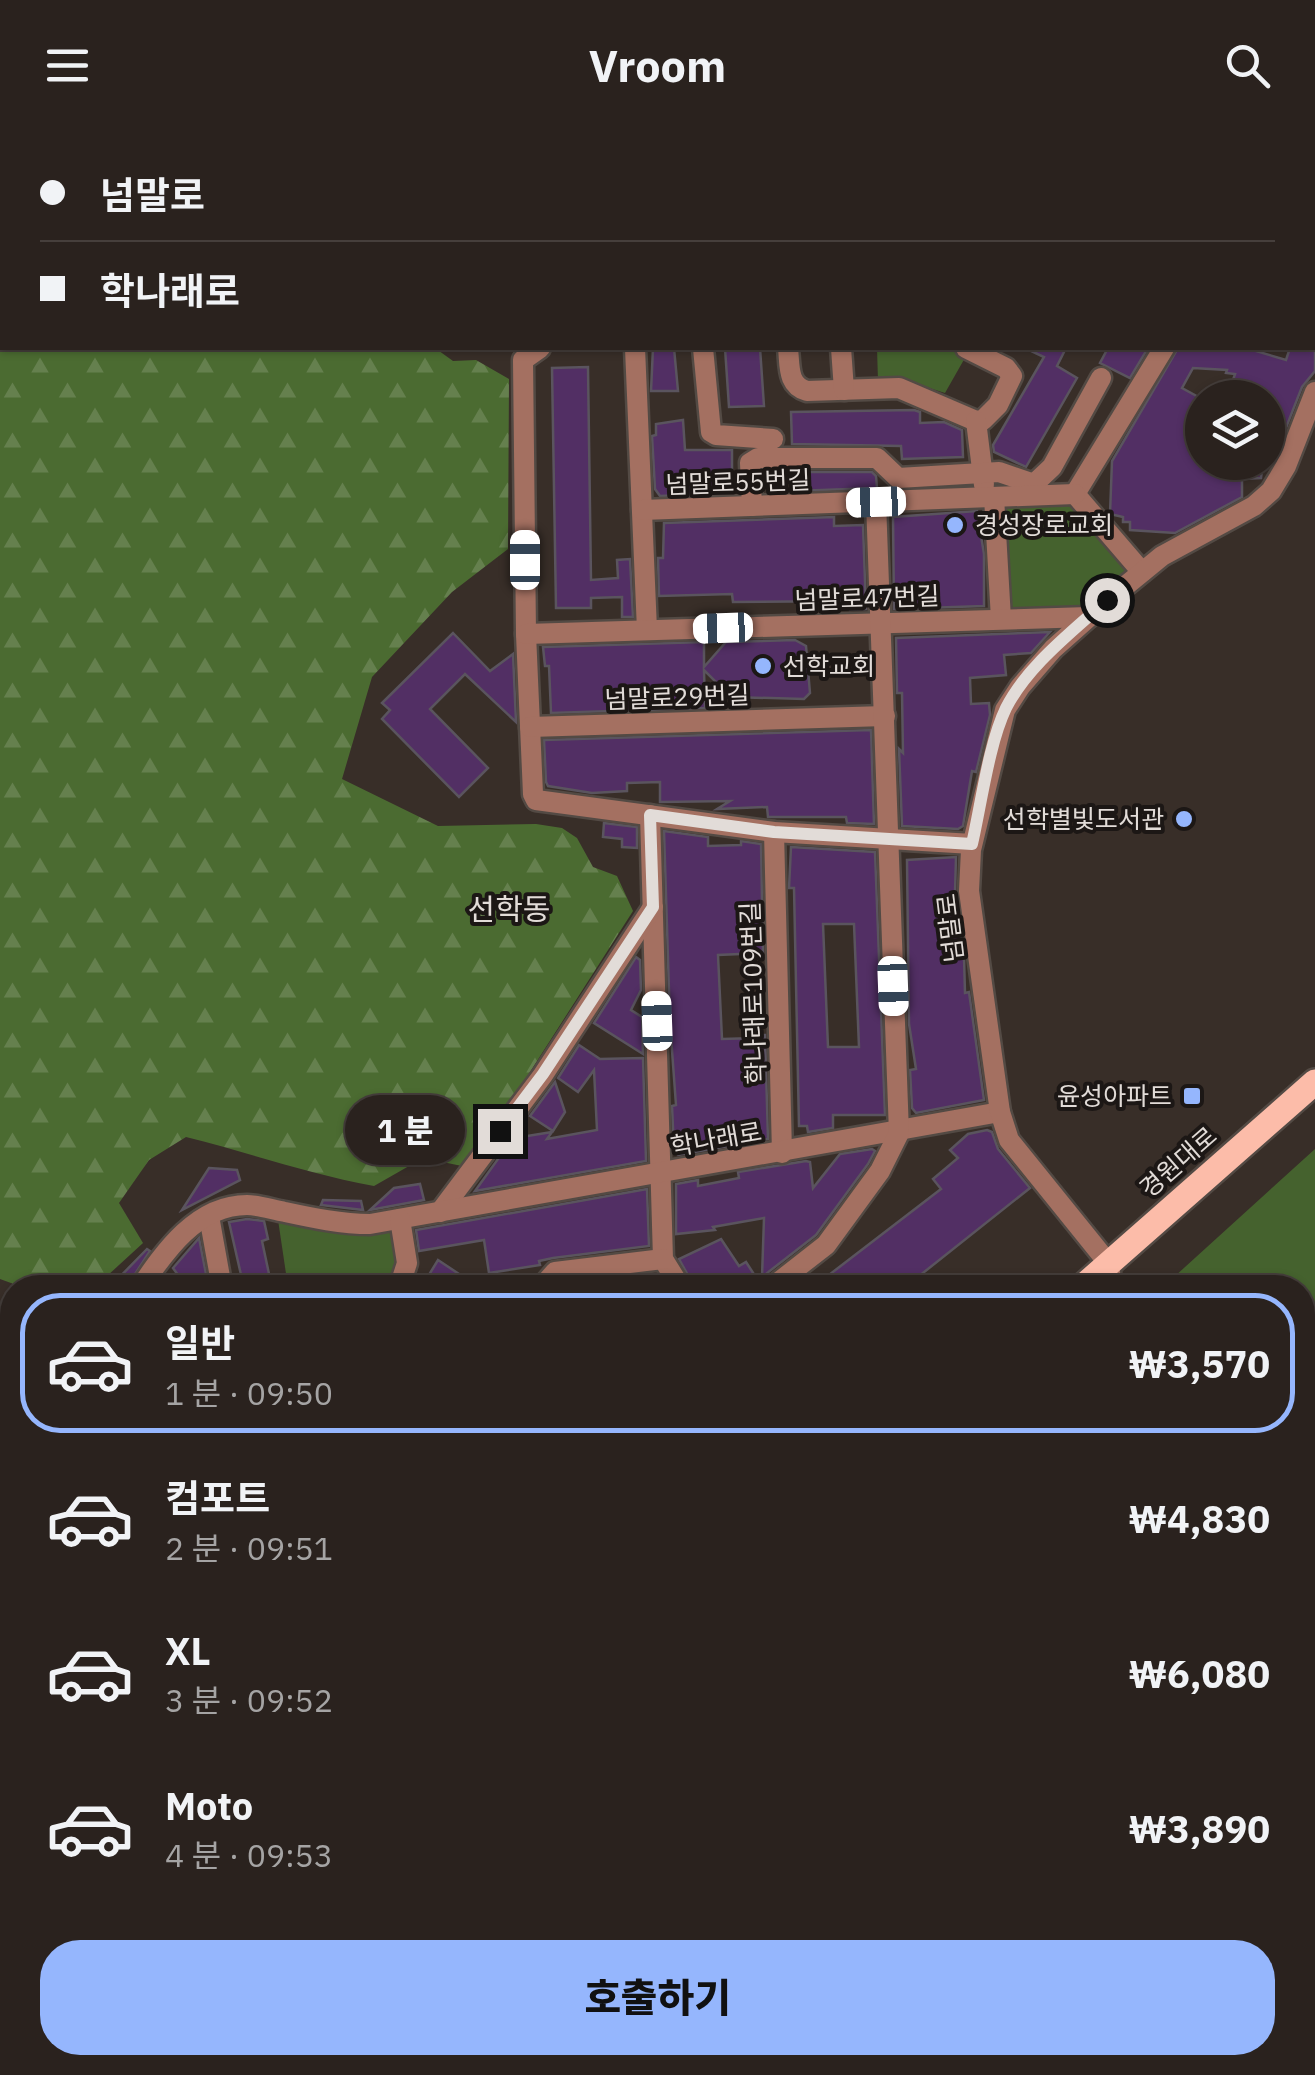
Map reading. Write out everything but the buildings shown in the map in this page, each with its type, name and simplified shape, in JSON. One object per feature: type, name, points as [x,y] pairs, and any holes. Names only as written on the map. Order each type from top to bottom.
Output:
[{"type":"main road","name":"경원대로","points":[[1111,1275],[1313,1087]]},
{"type":"street","points":[[636,350],[647,630]]},
{"type":"street","points":[[703,350],[711,432],[716,436],[773,439]]},
{"type":"street","points":[[788,350],[792,382],[797,388],[899,388],[976,420],[990,416],[1012,376],[1006,368],[970,350]]},
{"type":"street","points":[[841,350],[844,390]]},
{"type":"street","points":[[1142,572],[1075,494],[1163,350]]},
{"type":"street","points":[[532,354],[526,634],[532,794],[536,800],[774,832],[972,844]]},
{"type":"street","points":[[752,506],[750,464],[758,458],[877,458],[898,478],[982,472],[1008,474],[1034,484],[1042,478],[1101,378]]},
{"type":"street","name":"넘말로","points":[[1109,1275],[1009,1140],[1000,1112],[968,891],[972,844],[1005,710],[1020,687],[1052,649],[1162,556],[1254,506],[1271,491],[1286,466],[1315,392]]},
{"type":"street","points":[[976,420],[989,497],[1000,620]]},
{"type":"street","name":"넘말로55번길","points":[[642,510],[1075,494]]},
{"type":"street","points":[[787,1275],[826,1244],[880,1171],[899,1132],[876,502]]},
{"type":"street","name":"넘말로47번길","points":[[526,634],[1089,617]]},
{"type":"street","name":"넘말로29번길","points":[[530,727],[885,716]]},
{"type":"street","points":[[650,815],[663,1259],[673,1275]]},
{"type":"street","name":"학나래로109번길","points":[[774,832],[782,1153]]},
{"type":"street","points":[[440,1212],[543,1074],[653,907]]},
{"type":"street","name":"학나래로","points":[[149,1275],[168,1246],[226,1208],[248,1205],[367,1224],[1000,1112]]},
{"type":"street","points":[[210,1216],[220,1275]]},
{"type":"street","points":[[400,1219],[408,1263],[404,1275]]},
{"type":"street","points":[[552,1275],[663,1259]]},
{"type":"green space","points":[[0,350],[438,350],[453,361],[476,360],[509,379],[508,549],[452,592],[372,677],[342,779],[438,826],[536,824],[562,828],[577,838],[593,867],[617,876],[633,911],[514,1097],[462,1166],[423,1158],[374,1186],[186,1137],[149,1160],[119,1203],[143,1243],[108,1275],[0,1275]]},
{"type":"green space","points":[[877,350],[969,350],[945,393],[907,381],[878,381]]},
{"type":"green space","points":[[1075,494],[1142,572],[1089,617],[1001,619],[994,497]]},
{"type":"green space","points":[[1315,1149],[1315,1275],[1176,1275]]},
{"type":"green space","points":[[277,1213],[399,1221],[398,1275],[286,1275]]},
{"type":"place","name":"경성장로교회","points":[[955,525]]},
{"type":"place","name":"선학교회","points":[[763,666]]},
{"type":"place","name":"선학별빛도서관","points":[[1184,819]]},
{"type":"place","name":"윤성아파트","points":[[1192,1096]]},
{"type":"district","name":"선학동","points":[[509,910]]},
{"type":"route","points":[[500,1131],[543,1074],[653,907],[650,815],[774,832],[972,844],[1005,710],[1052,649],[1107,600]]}]
